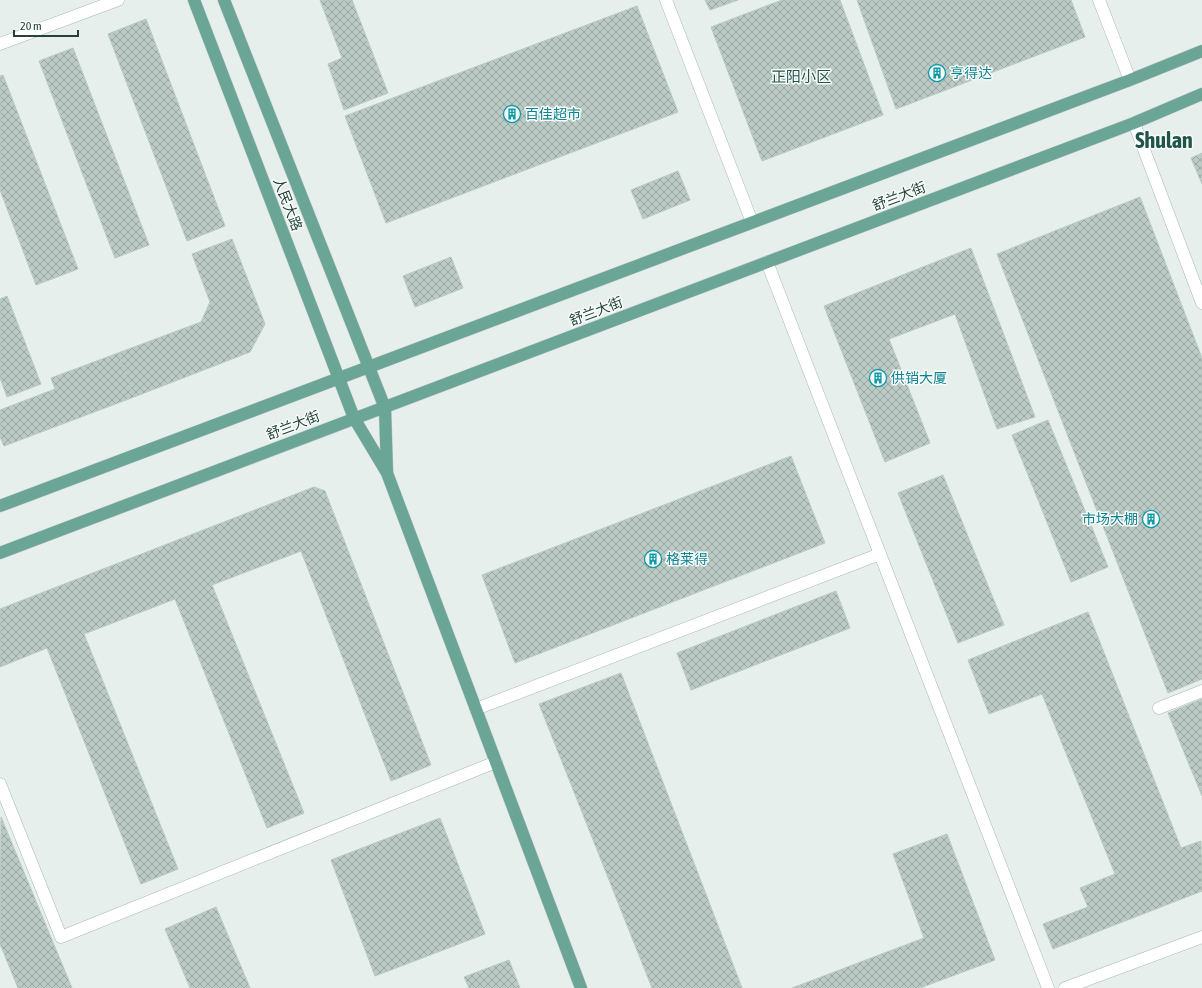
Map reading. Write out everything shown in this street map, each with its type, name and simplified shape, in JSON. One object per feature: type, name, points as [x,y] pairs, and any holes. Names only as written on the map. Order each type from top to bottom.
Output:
[{"type":"main road","name":"人民大路","points":[[194,0],[354,418],[387,473]]},
{"type":"main road","name":"人民大路","points":[[224,0],[385,408]]},
{"type":"main road","name":"舒兰大街","points":[[0,506],[1130,80],[1202,51]]},
{"type":"main road","name":"舒兰大街","points":[[0,553],[1134,123],[1202,94]]},
{"type":"main road","points":[[385,408],[387,473],[581,988]]},
{"type":"street","points":[[0,44],[118,0]]},
{"type":"street","points":[[666,0],[752,222]]},
{"type":"street","points":[[1099,0],[1130,80]]},
{"type":"street","points":[[1134,123],[1202,303]]},
{"type":"street","points":[[767,262],[1048,988]]},
{"type":"street","points":[[476,709],[880,554]]},
{"type":"street","points":[[1159,708],[1202,691]]},
{"type":"street","points":[[0,784],[61,937],[496,762]]},
{"type":"street","points":[[1065,988],[1202,937]]},
{"type":"building","points":[[320,0],[352,0],[388,93],[344,110],[328,64],[342,58]]},
{"type":"building","points":[[705,0],[738,0],[710,10]]},
{"type":"building","points":[[782,0],[840,0],[883,115],[762,161],[711,27]]},
{"type":"building","name":"亨得达","points":[[857,0],[1071,0],[1085,37],[896,109]]},
{"type":"building","name":"百佳超市","points":[[637,6],[678,112],[386,223],[345,116]]},
{"type":"building","points":[[146,19],[225,226],[187,241],[108,34]]},
{"type":"building","points":[[73,48],[149,245],[115,258],[39,61]]},
{"type":"building","points":[[3,75],[78,269],[36,285],[0,190],[0,76]]},
{"type":"building","points":[[1202,153],[1202,184],[1191,158]]},
{"type":"building","points":[[678,171],[690,200],[643,219],[631,190]]},
{"type":"building","name":"市场大棚","points":[[1140,197],[1202,358],[1202,679],[1168,693],[997,254]]},
{"type":"building","points":[[232,239],[265,324],[250,352],[134,397],[118,353],[201,322],[210,302],[192,254]]},
{"type":"building","name":"供销大厦","points":[[971,248],[1035,417],[997,429],[955,314],[889,339],[930,443],[885,462],[824,306]]},
{"type":"building","points":[[451,257],[463,288],[415,307],[403,276]]},
{"type":"building","points":[[7,296],[41,384],[7,397],[0,378],[0,299]]},
{"type":"building","points":[[118,353],[134,397],[4,446],[0,437],[0,410],[55,389],[51,378]]},
{"type":"building","points":[[1048,420],[1108,567],[1071,582],[1012,435]]},
{"type":"building","name":"格莱得","points":[[791,456],[825,543],[515,663],[482,575]]},
{"type":"building","points":[[943,475],[1004,625],[958,643],[898,493]]},
{"type":"building","points":[[314,487],[325,491],[431,765],[391,781],[301,551],[212,585],[304,813],[267,828],[175,599],[84,634],[178,869],[141,884],[47,648],[0,667],[0,609]]},
{"type":"building","points":[[836,591],[850,628],[691,690],[677,653]]},
{"type":"building","points":[[1088,612],[1181,848],[1201,841],[1202,891],[1053,949],[1043,924],[1088,907],[1080,888],[1115,874],[1042,694],[989,714],[968,660]]},
{"type":"building","points":[[621,673],[742,988],[652,988],[539,704]]},
{"type":"building","points":[[1202,699],[1202,796],[1168,713]]},
{"type":"building","points":[[1,817],[72,988],[18,988],[0,944]]},
{"type":"building","points":[[440,818],[485,934],[375,976],[331,860]]},
{"type":"building","points":[[947,834],[995,960],[920,988],[792,988],[924,938],[893,854]]},
{"type":"building","points":[[216,907],[250,988],[190,988],[165,929]]},
{"type":"building","points":[[509,960],[520,988],[469,988],[464,977]]},
{"type":"place","name":"亨得达","points":[[937,73]]},
{"type":"place","name":"百佳超市","points":[[512,114]]},
{"type":"place","name":"供销大厦","points":[[878,378]]},
{"type":"place","name":"市场大棚","points":[[1151,519]]},
{"type":"place","name":"格莱得","points":[[653,559]]},
{"type":"district","name":"正阳小区","points":[[801,76]]},
{"type":"district","name":"Shulan","points":[[1164,140]]}]
